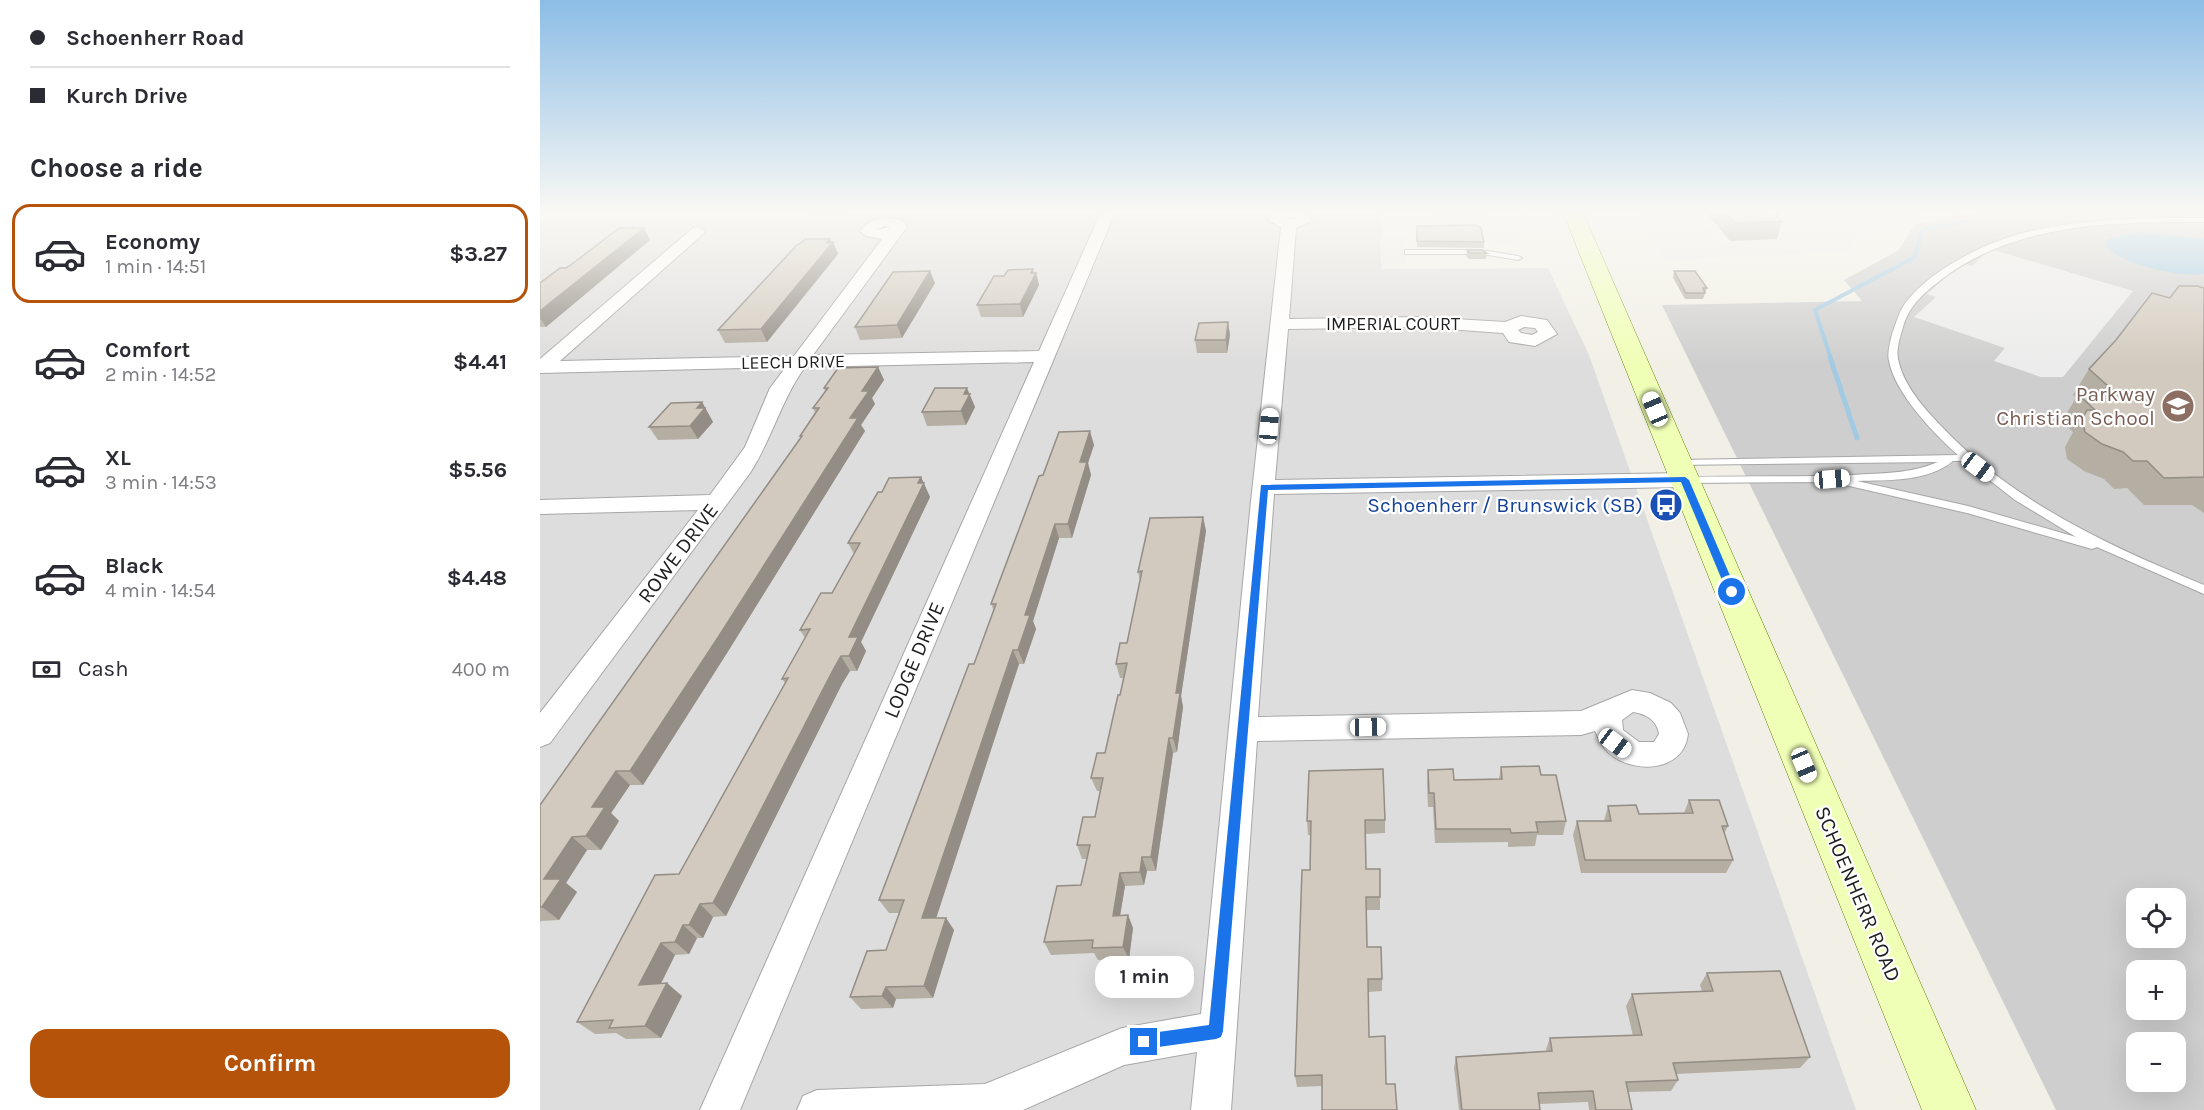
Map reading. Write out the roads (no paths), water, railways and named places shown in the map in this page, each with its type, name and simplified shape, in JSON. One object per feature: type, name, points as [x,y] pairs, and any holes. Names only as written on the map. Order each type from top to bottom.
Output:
[{"type":"main road","name":"SCHOENHERR ROAD","points":[[1592,262],[1949,1110]]},
{"type":"street","points":[[541,367],[662,262]]},
{"type":"street","name":"ROWE DRIVE","points":[[545,722],[717,502],[755,447],[780,388],[868,262]]},
{"type":"street","name":"LODGE DRIVE","points":[[720,1110],[1086,262]]},
{"type":"street","points":[[1211,1110],[1216,1031],[1285,262]]},
{"type":"street","name":"IMPERIAL COURT","points":[[1278,324],[1446,323],[1508,328]]},
{"type":"street","name":"LEECH DRIVE","points":[[541,367],[1045,356]]},
{"type":"street","points":[[1264,487],[1681,471]]},
{"type":"street","points":[[540,507],[717,502]]},
{"type":"street","points":[[1243,729],[1581,723],[1597,719],[1613,708],[1632,701],[1655,707],[1664,714],[1674,732],[1673,741],[1668,748],[1649,756],[1636,755],[1581,723]]},
{"type":"street","points":[[1613,708],[1606,724],[1615,743]]},
{"type":"street","points":[[817,1110],[985,1104],[1015,1094],[1122,1047],[1178,1035],[1216,1031]]},
{"type":"lane","points":[[1958,262],[1949,266],[1904,308],[1893,350],[1898,374],[1913,400],[1965,458],[2057,520],[2116,552],[2204,590]]},
{"type":"lane","points":[[1681,471],[1965,458]]},
{"type":"lane","points":[[1681,471],[1832,479],[1924,472],[1952,460]]},
{"type":"lane","points":[[1832,479],[1968,510],[2116,552]]},
{"type":"water","points":[[2131,262],[2204,262],[2204,274],[2166,272]]},
{"type":"waterway","points":[[1831,359],[1815,310],[1906,262]]},
{"type":"waterway","points":[[1830,357],[1857,438]]},
{"type":"place","name":"Parkway Christian School","points":[[2178,406]]},
{"type":"place","name":"Schoenherr / Brunswick (SB)","points":[[1666,505]]}]
